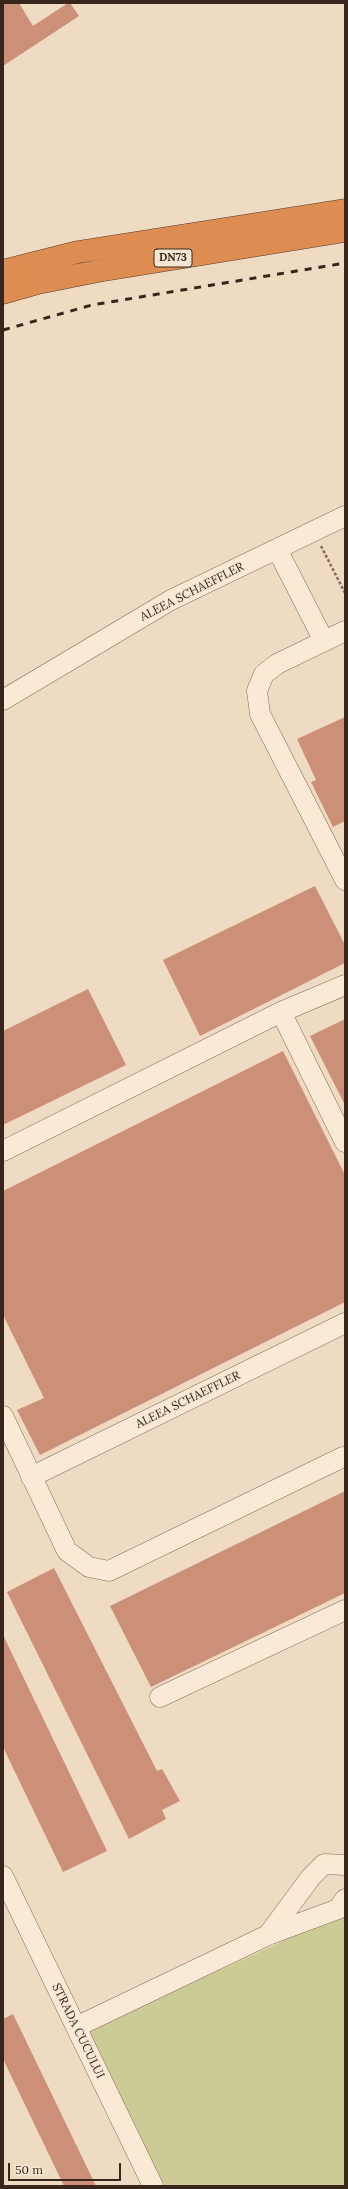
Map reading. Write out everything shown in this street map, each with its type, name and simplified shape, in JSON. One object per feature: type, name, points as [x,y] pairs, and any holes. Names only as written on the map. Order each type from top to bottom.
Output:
[{"type":"highway","name":"DN73","points":[[3,271],[78,252],[345,210]]},
{"type":"highway","name":"DN73","points":[[3,293],[38,283],[98,271],[345,232]]},
{"type":"street","name":"ALEEA SCHAEFFLER","points":[[3,700],[171,600],[345,516]]},
{"type":"street","points":[[277,549],[324,641]]},
{"type":"street","points":[[345,630],[277,664],[264,674],[257,691],[260,714],[345,880]]},
{"type":"street","points":[[3,1151],[281,1012],[345,985]]},
{"type":"street","points":[[281,1012],[345,1142]]},
{"type":"street","name":"ALEEA SCHAEFFLER","points":[[31,1477],[345,1323]]},
{"type":"street","points":[[3,1416],[67,1551],[88,1567],[110,1572],[343,1457]]},
{"type":"street","points":[[160,1697],[345,1610]]},
{"type":"street","points":[[268,1935],[311,1877],[324,1864],[345,1865]]},
{"type":"street","name":"STRADA CUCULUI","points":[[3,1876],[154,2186]]},
{"type":"street","points":[[76,2027],[268,1935],[338,1909],[345,1899]]},
{"type":"path","points":[[313,531],[345,593]]},
{"type":"shaded area","points":[[345,1905],[345,2186],[163,2186],[87,2030],[275,1945]]},
{"type":"building","points":[[3,3],[19,3],[33,26],[68,3],[70,3],[79,16],[3,66]]},
{"type":"building","points":[[345,717],[345,821],[333,827],[311,782],[316,780],[297,739]]},
{"type":"building","points":[[315,886],[345,945],[345,963],[200,1036],[163,960]]},
{"type":"building","points":[[88,989],[126,1065],[3,1125],[3,1031]]},
{"type":"building","points":[[345,1019],[345,1105],[310,1036]]},
{"type":"building","points":[[283,1051],[345,1175],[345,1302],[40,1455],[17,1410],[44,1398],[3,1315],[3,1191]]},
{"type":"building","points":[[345,1491],[345,1593],[151,1687],[110,1606]]},
{"type":"building","points":[[54,1568],[157,1771],[162,1769],[180,1801],[162,1810],[166,1819],[129,1839],[7,1592]]},
{"type":"building","points":[[3,1635],[107,1851],[63,1872],[3,1747]]},
{"type":"building","points":[[13,2014],[96,2186],[64,2186],[3,2059],[3,2019]]},
{"type":"railway","points":[[3,330],[92,305],[345,263]]}]
